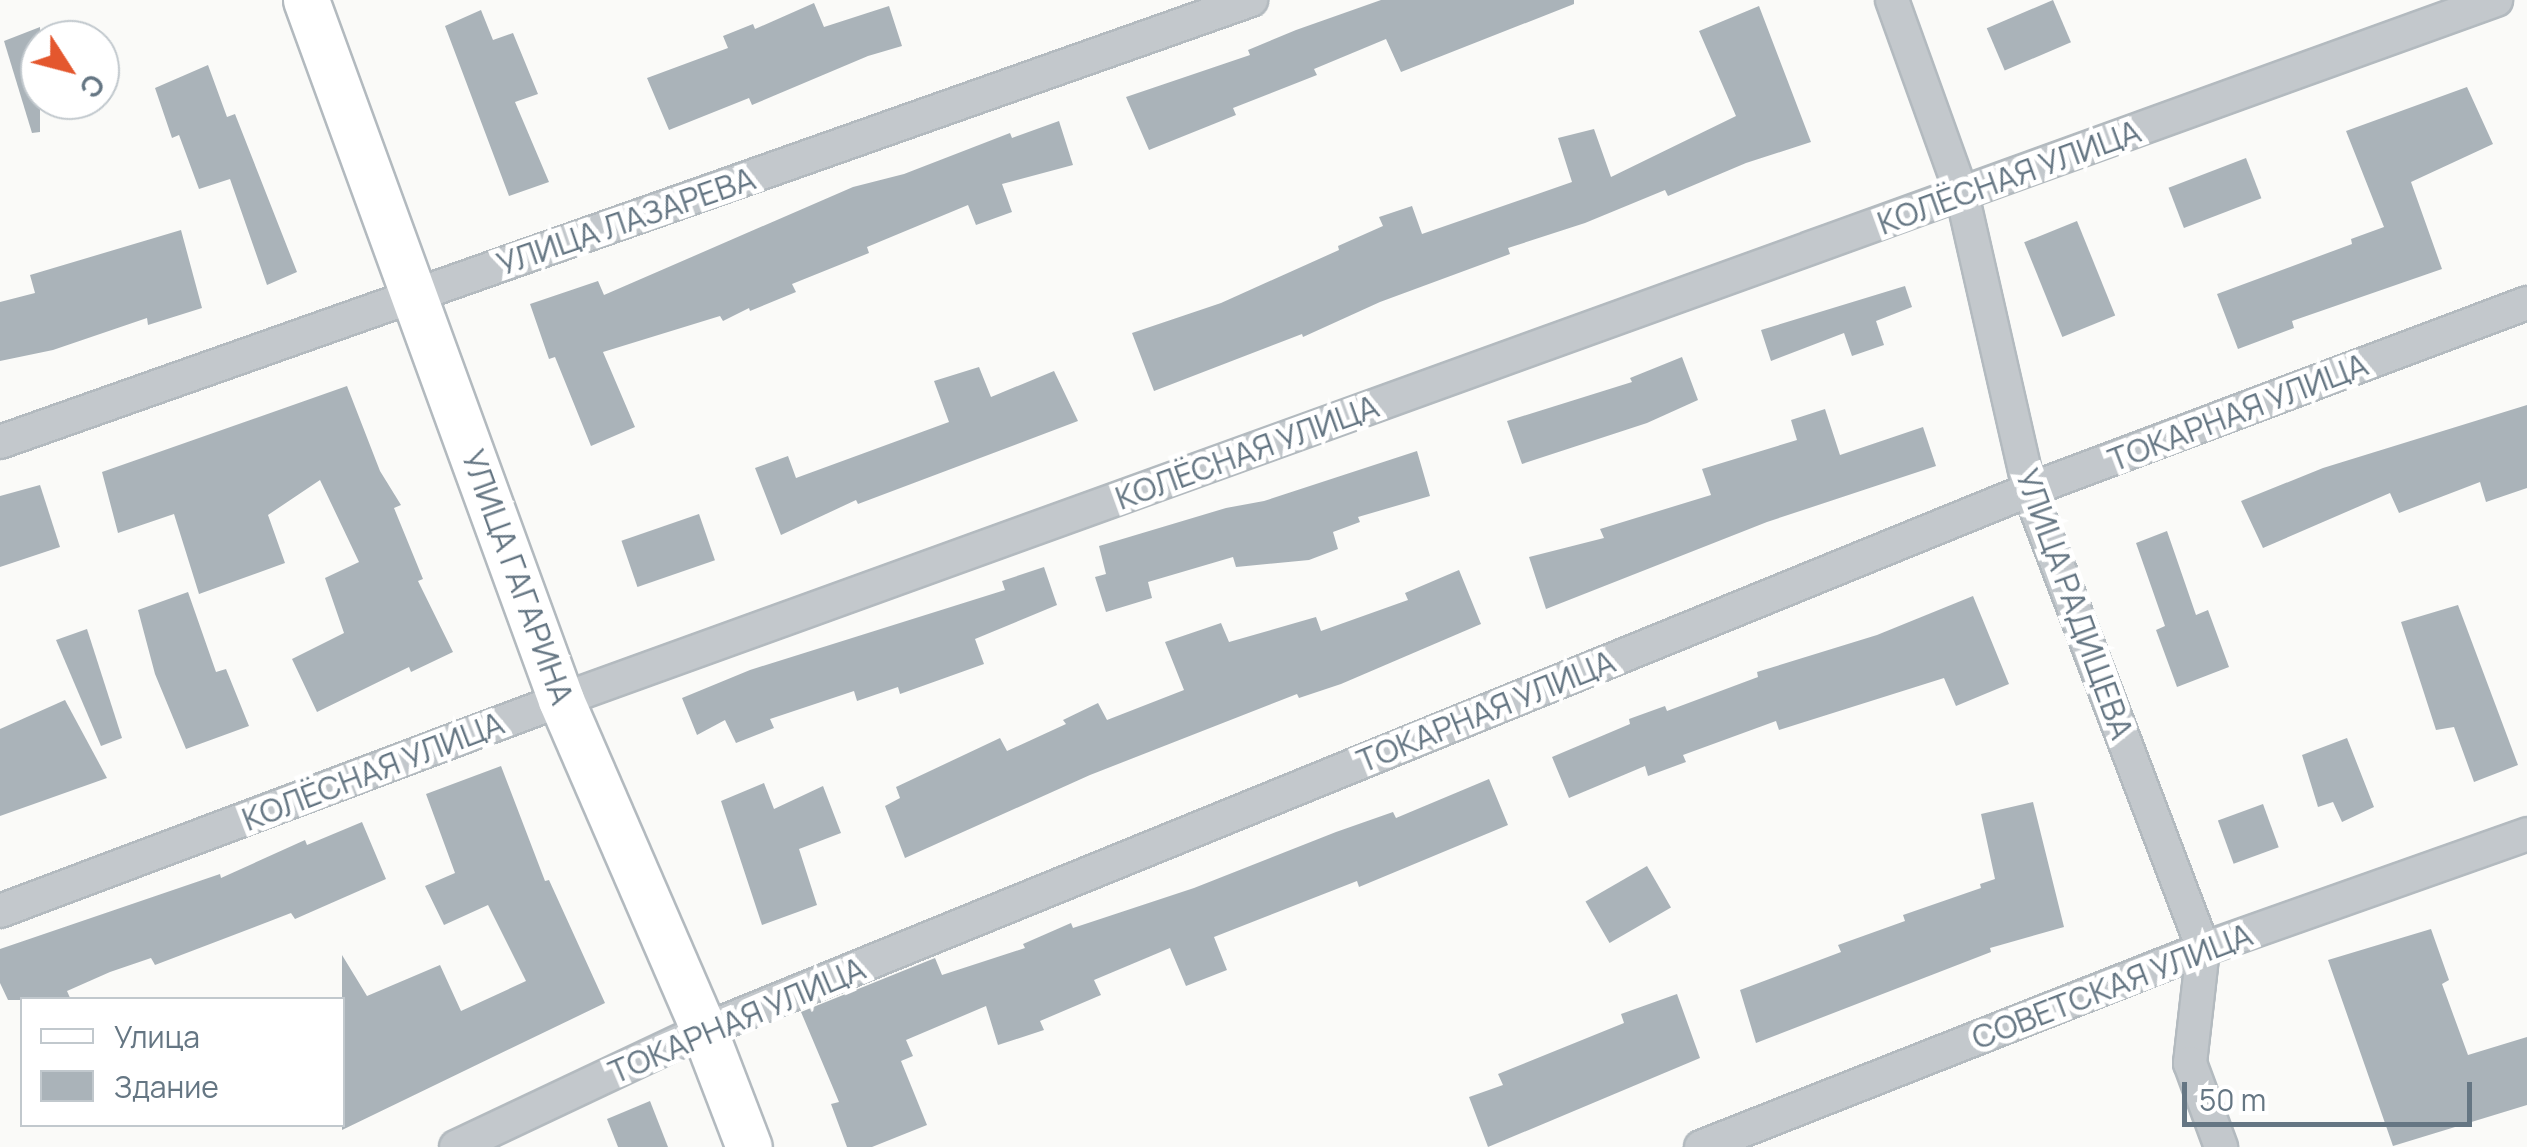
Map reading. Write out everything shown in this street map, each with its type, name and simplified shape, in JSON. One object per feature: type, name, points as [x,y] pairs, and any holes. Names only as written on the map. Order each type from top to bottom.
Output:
[{"type":"street","name":"УЛИЦА ГАГАРИНА","points":[[306,0],[561,700],[704,1030],[749,1147]]},
{"type":"street","name":"УЛИЦА ЛАЗАРЕВА","points":[[0,442],[1251,0]]},
{"type":"street","name":"УЛИЦА РАДИЩЕВА","points":[[1892,0],[1962,194],[2029,490],[2202,948],[2190,1063],[2221,1147]]},
{"type":"street","name":"КОЛЁСНАЯ УЛИЦА","points":[[0,911],[561,700],[2496,0]]},
{"type":"street","name":"ТОКАРНАЯ УЛИЦА","points":[[456,1147],[704,1030],[2029,490],[2527,304]]},
{"type":"street","name":"СОВЕТСКАЯ УЛИЦА","points":[[1700,1147],[2202,948],[2527,834]]},
{"type":"building","points":[[1381,0],[1574,0],[1574,4],[1401,72],[1386,39],[1314,69],[1317,75],[1233,108],[1236,115],[1149,150],[1126,97],[1250,55],[1248,50]]},
{"type":"building","points":[[2053,0],[2071,42],[2005,70],[1987,28]]},
{"type":"building","points":[[814,3],[824,27],[889,6],[902,46],[868,56],[752,105],[749,98],[669,130],[647,78],[728,48],[723,36],[753,24],[755,29]]},
{"type":"building","points":[[1759,6],[1811,142],[1746,163],[1668,196],[1665,190],[1585,223],[1508,248],[1510,254],[1380,302],[1303,337],[1302,334],[1154,391],[1132,333],[1221,303],[1339,250],[1338,246],[1383,226],[1379,217],[1412,206],[1422,234],[1572,182],[1558,138],[1594,129],[1611,177],[1736,116],[1699,31]]},
{"type":"building","points":[[481,10],[493,40],[513,33],[538,94],[515,102],[549,182],[509,196],[445,26]]},
{"type":"building","points":[[20,35],[20,94],[4,41]]},
{"type":"building","points":[[208,65],[227,117],[235,114],[297,272],[267,285],[230,179],[199,189],[179,135],[172,138],[155,88]]},
{"type":"building","points":[[2467,87],[2493,144],[2411,182],[2442,269],[2292,321],[2294,328],[2238,349],[2217,294],[2352,244],[2351,239],[2384,227],[2346,131]]},
{"type":"building","points":[[28,120],[40,120],[40,132],[32,133]]},
{"type":"building","points":[[1059,121],[1073,165],[1002,184],[1012,212],[976,225],[968,205],[867,247],[869,253],[792,284],[796,292],[750,311],[749,308],[723,321],[720,316],[603,352],[635,427],[591,446],[555,357],[549,359],[530,304],[598,281],[604,295],[853,187],[904,174],[1010,133],[1012,138]]},
{"type":"building","points":[[2246,158],[2261,198],[2184,228],[2169,188]]},
{"type":"building","points":[[2077,221],[2115,316],[2062,337],[2024,242]]},
{"type":"building","points":[[181,230],[202,308],[148,325],[147,318],[53,350],[0,361],[0,302],[35,293],[30,275]]},
{"type":"building","points":[[1905,286],[1912,307],[1876,321],[1884,345],[1852,356],[1844,333],[1771,361],[1761,330]]},
{"type":"building","points":[[1682,357],[1698,400],[1647,423],[1522,464],[1507,421],[1632,382],[1630,378]]},
{"type":"building","points":[[979,367],[991,397],[1054,371],[1078,421],[858,504],[856,500],[781,535],[755,468],[788,456],[796,478],[949,422],[934,381]]},
{"type":"building","points":[[347,386],[380,471],[401,505],[394,508],[423,579],[418,581],[453,652],[411,672],[409,667],[317,712],[292,659],[344,633],[325,578],[359,562],[320,480],[268,515],[285,563],[199,594],[174,514],[118,533],[102,472]]},
{"type":"building","points":[[2527,405],[2527,488],[2486,502],[2480,482],[2399,513],[2390,493],[2263,548],[2241,501],[2323,468]]},
{"type":"building","points":[[1825,409],[1840,455],[1923,427],[1936,466],[1767,522],[1546,609],[1529,557],[1604,538],[1600,529],[1711,495],[1702,469],[1797,440],[1791,420]]},
{"type":"building","points":[[1417,451],[1430,496],[1358,517],[1360,522],[1333,532],[1338,549],[1309,560],[1236,567],[1233,557],[1148,582],[1152,598],[1106,612],[1095,577],[1106,574],[1099,546],[1226,508],[1264,501]]},
{"type":"building","points":[[40,485],[60,547],[0,567],[0,496]]},
{"type":"building","points":[[699,514],[715,560],[637,587],[621,541]]},
{"type":"building","points":[[2167,531],[2196,615],[2208,610],[2229,667],[2177,687],[2156,630],[2165,626],[2136,543]]},
{"type":"building","points":[[1044,567],[1057,605],[975,639],[984,664],[900,694],[898,687],[857,701],[854,691],[770,719],[774,728],[736,743],[725,720],[697,735],[682,698],[750,670],[1005,590],[1002,581]]},
{"type":"building","points":[[1459,570],[1481,624],[1341,684],[1299,698],[1297,694],[1090,775],[905,858],[885,806],[900,798],[896,787],[1000,738],[1007,751],[1066,724],[1063,720],[1098,703],[1107,720],[1184,690],[1165,642],[1221,623],[1229,642],[1316,617],[1321,631],[1408,600],[1405,593]]},
{"type":"building","points":[[188,592],[216,672],[226,669],[249,726],[186,749],[155,674],[138,610]]},
{"type":"building","points":[[1973,596],[2009,684],[1956,706],[1944,678],[1779,730],[1776,721],[1683,755],[1686,762],[1648,776],[1645,766],[1569,798],[1552,757],[1630,724],[1629,719],[1665,706],[1667,711],[1758,677],[1757,672],[1877,635]]},
{"type":"building","points":[[2458,605],[2518,765],[2474,782],[2454,727],[2436,730],[2401,622]]},
{"type":"building","points":[[87,629],[122,738],[101,746],[56,640]]},
{"type":"building","points":[[65,700],[107,778],[0,816],[0,729]]},
{"type":"building","points":[[2347,738],[2374,807],[2342,822],[2333,802],[2318,807],[2302,755]]},
{"type":"building","points":[[501,766],[545,881],[549,880],[605,1003],[342,1130],[342,955],[367,996],[440,965],[461,1011],[526,981],[488,905],[444,925],[425,886],[455,873],[426,794]]},
{"type":"building","points":[[1489,779],[1508,825],[1359,887],[1357,881],[1214,937],[1227,970],[1186,986],[1170,948],[1094,980],[1101,995],[1040,1021],[1044,1030],[998,1045],[986,1006],[906,1040],[913,1056],[901,1061],[927,1125],[872,1147],[847,1147],[831,1104],[839,1102],[801,1012],[935,958],[942,975],[1025,948],[1023,944],[1071,923],[1073,928],[1194,888],[1393,812],[1396,818]]},
{"type":"building","points":[[764,783],[774,809],[823,786],[841,833],[799,849],[817,905],[762,925],[721,801]]},
{"type":"building","points":[[2033,802],[2064,927],[1990,948],[1991,952],[1756,1043],[1740,990],[1841,952],[1838,945],[1905,921],[1903,915],[1981,888],[1980,884],[1995,879],[1981,814]]},
{"type":"building","points":[[2263,804],[2279,847],[2234,864],[2218,820]]},
{"type":"building","points":[[362,822],[386,879],[295,919],[291,913],[155,965],[151,958],[110,972],[67,991],[70,997],[8,1000],[0,983],[0,949],[220,874],[221,878],[305,840],[307,845]]},
{"type":"building","points":[[1647,866],[1671,908],[1610,943],[1586,902]]},
{"type":"building","points":[[2431,929],[2449,980],[2442,984],[2468,1055],[2527,1037],[2527,1105],[2393,1146],[2328,960]]},
{"type":"building","points":[[1677,994],[1700,1058],[1488,1147],[1469,1097],[1503,1085],[1498,1074],[1624,1023],[1621,1014]]},
{"type":"building","points":[[650,1101],[668,1147],[618,1147],[607,1119]]}]
